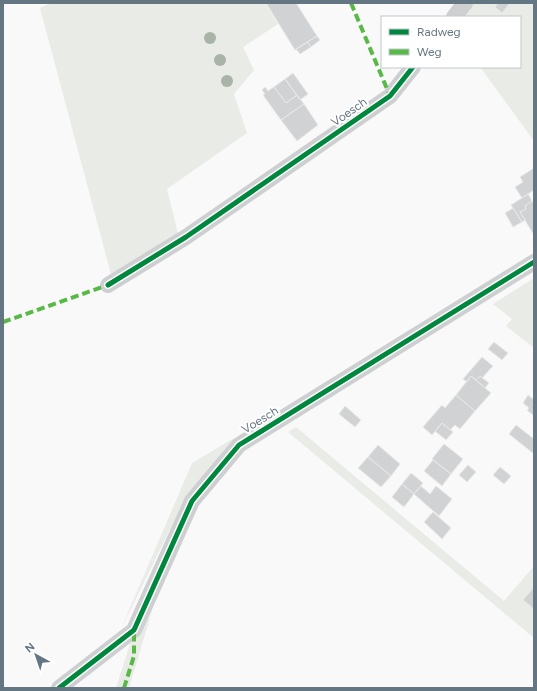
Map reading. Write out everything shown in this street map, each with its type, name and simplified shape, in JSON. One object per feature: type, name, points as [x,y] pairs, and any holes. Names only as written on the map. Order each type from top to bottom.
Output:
[{"type":"street","points":[[455,16],[465,3]]},
{"type":"street","name":"Voesch","points":[[108,285],[186,237],[390,96],[412,68]]},
{"type":"street","name":"Voesch","points":[[59,688],[134,630],[192,501],[239,445],[534,262]]},
{"type":"shaded area","points":[[51,3],[265,3],[278,24],[243,47],[254,70],[234,94],[247,133],[167,189],[178,234],[112,278],[40,8]]},
{"type":"shaded area","points":[[474,3],[534,3],[534,141],[481,68],[521,68],[521,16],[464,16]]},
{"type":"shaded area","points":[[534,278],[534,348],[506,326],[512,319],[493,304]]},
{"type":"shaded area","points":[[296,427],[504,601],[534,566],[534,638],[288,432]]},
{"type":"shaded area","points":[[234,438],[185,499],[121,629],[192,463]]},
{"type":"shaded area","points":[[152,611],[129,688],[116,688],[130,644],[138,637]]},
{"type":"building","points":[[266,3],[296,3],[317,36],[295,50]]},
{"type":"building","points":[[498,3],[510,3],[502,13],[495,7]]},
{"type":"building","points":[[317,36],[320,40],[311,47],[307,42]]},
{"type":"building","points":[[307,42],[311,47],[300,54],[296,49]]},
{"type":"building","points":[[293,73],[308,94],[300,100],[285,79]]},
{"type":"building","points":[[285,79],[297,95],[286,103],[274,87]]},
{"type":"building","points":[[265,87],[268,91],[274,87],[286,103],[297,95],[304,104],[281,120],[263,95],[265,94],[262,90]]},
{"type":"building","points":[[304,104],[318,125],[297,141],[281,120]]},
{"type":"building","points":[[534,168],[534,190],[522,198],[515,187],[523,182],[520,177]]},
{"type":"building","points":[[528,194],[532,201],[525,206],[526,209],[520,212],[525,220],[522,222],[511,205]]},
{"type":"building","points":[[532,201],[534,203],[534,235],[520,212],[526,209],[525,206]]},
{"type":"building","points":[[513,208],[522,222],[513,227],[505,213]]},
{"type":"building","points":[[494,342],[508,353],[502,360],[488,349]]},
{"type":"building","points":[[482,357],[493,366],[482,378],[480,376],[476,380],[471,376],[467,382],[463,379]]},
{"type":"building","points":[[471,376],[491,393],[475,411],[456,395]]},
{"type":"building","points":[[480,376],[489,383],[485,388],[476,380]]},
{"type":"building","points":[[456,395],[475,411],[460,429],[455,425],[450,430],[442,423],[432,435],[423,427],[442,405],[445,408]]},
{"type":"building","points":[[528,395],[534,400],[534,416],[527,410],[529,408],[523,403]]},
{"type":"building","points":[[345,406],[361,420],[355,427],[339,414]]},
{"type":"building","points":[[442,423],[453,432],[446,440],[435,431]]},
{"type":"building","points":[[516,425],[534,439],[534,454],[509,434]]},
{"type":"building","points":[[444,444],[463,459],[451,474],[432,459]]},
{"type":"building","points":[[378,445],[400,464],[391,476],[368,457]]},
{"type":"building","points":[[368,457],[391,476],[381,487],[358,468]]},
{"type":"building","points":[[433,460],[451,474],[442,486],[424,471]]},
{"type":"building","points":[[468,465],[476,472],[467,482],[459,475]]},
{"type":"building","points":[[500,467],[511,476],[504,484],[493,475]]},
{"type":"building","points":[[411,473],[423,483],[414,494],[402,484]]},
{"type":"building","points":[[402,484],[414,494],[404,507],[392,497]]},
{"type":"building","points":[[421,486],[430,494],[436,486],[452,499],[439,516],[414,494]]},
{"type":"building","points":[[433,512],[451,528],[442,539],[424,522]]},
{"type":"building","points":[[534,587],[534,609],[523,600]]},
{"type":"marked path","points":[[351,3],[390,96]]},
{"type":"marked path","points":[[3,322],[108,285]]},
{"type":"marked path","points":[[124,688],[134,656],[134,630]]},
{"type":"cycle path","points":[[108,285],[186,237],[390,96],[412,68]]},
{"type":"cycle path","points":[[59,688],[134,630],[192,501],[239,445],[534,262]]}]
